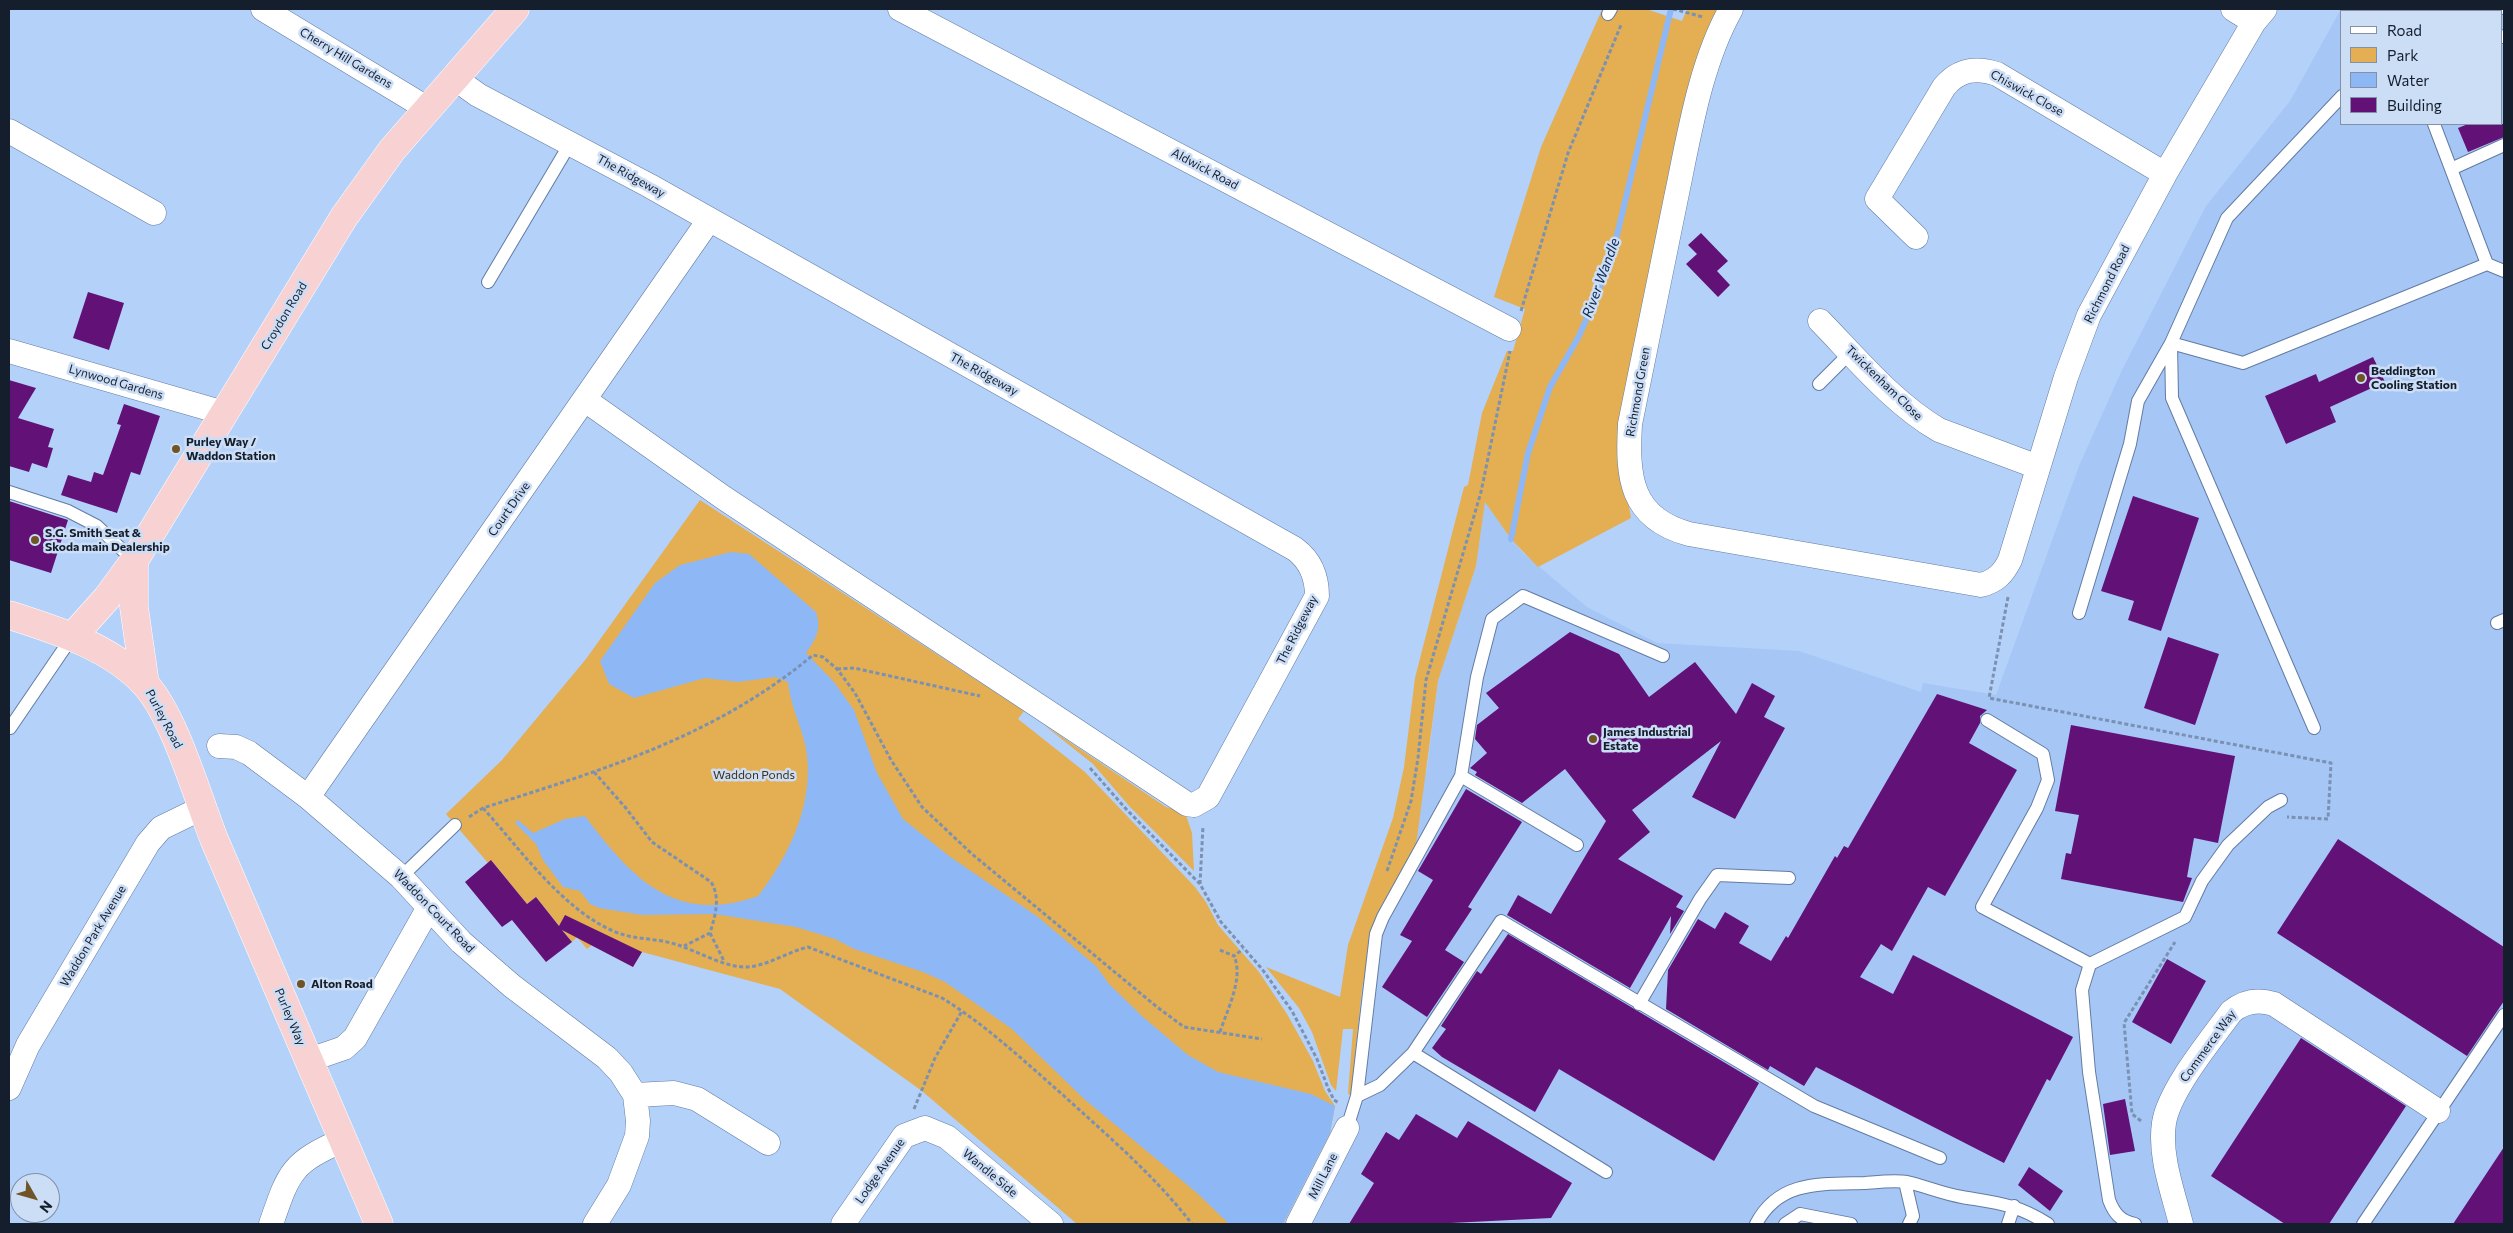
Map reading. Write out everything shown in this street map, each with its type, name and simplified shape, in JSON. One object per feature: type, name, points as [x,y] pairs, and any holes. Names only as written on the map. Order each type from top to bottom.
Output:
[{"type":"highway","name":"Croydon Road","points":[[72,637],[107,598],[134,561],[344,217],[392,150],[453,77],[515,9]]},
{"type":"highway","points":[[134,561],[134,607],[145,684]]},
{"type":"highway","points":[[9,615],[72,637]]},
{"type":"highway","name":"Purley Road","points":[[72,637],[116,660],[145,684],[164,715],[183,755],[202,808]]},
{"type":"highway","name":"Purley Way","points":[[202,808],[379,1224]]},
{"type":"street","name":"Cherry Hill Gardens","points":[[263,9],[428,109]]},
{"type":"street","name":"Aldwick Road","points":[[900,9],[1514,328]]},
{"type":"street","name":"Richmond Green","points":[[1731,9],[1715,45],[1696,108],[1630,424],[1628,454],[1630,479],[1640,503],[1672,529],[1689,534],[1981,585],[1996,579]]},
{"type":"street","points":[[2233,9],[2260,16]]},
{"type":"street","name":"Richmond Road","points":[[1996,579],[2004,571],[2010,560],[2066,376],[2089,316],[2165,174],[2260,16]]},
{"type":"street","name":"Chiswick Close","points":[[1916,238],[1877,199],[1944,87],[1950,80],[1964,71],[1985,70],[1997,74],[2165,174]]},
{"type":"street","name":"The Ridgeway","points":[[453,77],[478,95],[571,142],[1303,555],[1315,574],[1316,596],[1208,797],[1194,805]]},
{"type":"street","points":[[9,131],[154,213]]},
{"type":"street","name":"Court Drive","points":[[308,797],[709,220]]},
{"type":"street","name":"Twickenham Close","points":[[1820,321],[1897,399],[1924,422],[1939,430],[2038,467]]},
{"type":"street","name":"Lynwood Gardens","points":[[9,352],[224,413]]},
{"type":"street","points":[[585,400],[724,498],[1174,797],[1194,805]]},
{"type":"street","name":"Waddon Court Road","points":[[219,746],[236,747],[249,753],[308,797],[401,876],[428,908],[461,942],[512,986],[607,1058],[621,1073],[634,1095],[638,1121],[636,1146],[619,1185],[594,1224]]},
{"type":"street","name":"Waddon Park Avenue","points":[[9,1088],[28,1045],[148,843],[161,828],[202,808]]},
{"type":"street","points":[[309,1060],[344,1048],[355,1038],[428,908]]},
{"type":"street","name":"Commerce Way","points":[[2181,1224],[2166,1163],[2163,1136],[2166,1111],[2174,1094],[2221,1025],[2238,1006],[2259,1001],[2283,1009],[2438,1111]]},
{"type":"street","points":[[634,1095],[674,1093],[687,1095],[697,1099],[768,1143]]},
{"type":"street","name":"Lodge Avenue","points":[[844,1224],[904,1136],[925,1128]]},
{"type":"street","name":"Wandle Side","points":[[925,1128],[947,1137],[1050,1224]]},
{"type":"street","name":"Mill Lane","points":[[1298,1224],[1347,1128]]},
{"type":"street","points":[[271,1224],[296,1167],[307,1157],[343,1140]]},
{"type":"lane","points":[[2079,613],[2130,444],[2138,401],[2171,343],[2227,218],[2340,98]]},
{"type":"lane","points":[[2434,125],[2487,264]]},
{"type":"lane","points":[[488,282],[571,142]]},
{"type":"lane","points":[[2451,169],[2504,145]]},
{"type":"lane","points":[[2171,343],[2243,363],[2487,264],[2504,271]]},
{"type":"lane","points":[[2171,343],[2172,398],[2314,728]]},
{"type":"lane","points":[[1818,384],[1851,352]]},
{"type":"lane","points":[[9,492],[68,511],[97,526],[134,561]]},
{"type":"lane","points":[[1347,1128],[1357,1096],[1376,934],[1383,917],[1461,776],[1477,677],[1492,619],[1523,596],[1663,656]]},
{"type":"lane","points":[[10,728],[72,637]]},
{"type":"lane","points":[[1987,720],[2043,754],[2048,780],[2036,808],[1982,907],[2090,964]]},
{"type":"lane","points":[[1461,776],[1578,845]]},
{"type":"lane","points":[[2135,1224],[2120,1218],[2113,1211],[2109,1200],[2089,1072],[2082,990],[2090,964],[2185,917],[2202,881],[2228,844],[2268,807],[2281,800]]},
{"type":"lane","points":[[401,876],[456,825]]},
{"type":"lane","points":[[1639,1004],[1700,899],[1717,875],[1789,878]]},
{"type":"lane","points":[[1357,1096],[1380,1084],[1413,1053],[1501,921],[1814,1106],[1940,1158]]},
{"type":"lane","points":[[2363,1224],[2504,1015]]},
{"type":"lane","points":[[1413,1053],[1606,1172]]},
{"type":"lane","points":[[1905,1182],[1913,1216],[1909,1224]]},
{"type":"lane","points":[[1756,1224],[1763,1210],[1778,1197],[1794,1189],[1816,1184],[1905,1182],[1960,1197],[2014,1206],[2048,1224]]},
{"type":"lane","points":[[2008,1224],[2014,1206]]},
{"type":"lane","points":[[1785,1224],[1800,1214],[1851,1224]]},
{"type":"path","points":[[1673,9],[1686,12]]},
{"type":"path","points":[[1386,874],[1411,801],[1418,758],[1426,680],[1481,492],[1514,328],[1568,153],[1624,19]]},
{"type":"path","points":[[1996,579],[2009,598],[1989,698],[2331,763],[2328,819],[2282,817]]},
{"type":"path","points":[[456,825],[483,808],[594,772],[685,737],[780,682],[813,655],[823,657],[837,669],[855,693],[891,760],[922,807],[972,854],[1157,1007],[1184,1027],[1262,1039]]},
{"type":"path","points":[[837,669],[854,668],[985,697]]},
{"type":"path","points":[[1082,762],[1200,884],[1221,922],[1262,970],[1292,1012],[1317,1059],[1334,1100],[1339,1104]]},
{"type":"path","points":[[594,772],[625,807],[652,842],[710,882],[716,891],[715,919],[710,933],[684,947]]},
{"type":"path","points":[[1194,805],[1204,828],[1201,842],[1200,884]]},
{"type":"path","points":[[483,808],[550,882],[592,921],[620,934],[665,940],[725,962],[745,967],[759,965],[808,947],[942,998],[962,1011],[1020,1057],[1126,1151],[1192,1224]]},
{"type":"path","points":[[710,933],[725,962]]},
{"type":"path","points":[[2163,1136],[2132,1114],[2124,1023],[2177,939]]},
{"type":"path","points":[[1220,950],[1234,956],[1238,964],[1237,975],[1220,1032]]},
{"type":"path","points":[[1234,956],[1244,950]]},
{"type":"path","points":[[925,1128],[914,1108],[935,1058],[962,1011]]},
{"type":"path","points":[[1340,1096],[1339,1104],[1347,1128]]},
{"type":"shaded area","points":[[2504,9],[2504,1224],[1305,1224],[1347,1128],[1362,989],[1372,933],[1427,769],[1438,681],[1476,566],[1485,501],[1523,553],[1587,607],[1657,643],[1799,651],[1921,692],[1923,683],[1996,695],[2079,466],[2122,370],[2206,206],[2290,101],[2340,11],[2340,125],[2503,125],[2503,10],[2340,10]]},
{"type":"green space","points":[[1630,9],[1649,10],[1682,21],[1687,9],[1727,9],[1621,461],[1631,518],[1538,567],[1511,539],[1485,502],[1476,566],[1438,681],[1416,845],[1372,933],[1362,989],[1351,1095],[1348,1094],[1353,1029],[1343,1029],[1336,1091],[1331,1085],[1312,1032],[1299,1008],[1266,967],[1340,997],[1348,945],[1393,818],[1404,767],[1415,678],[1464,487],[1468,485],[1482,413],[1507,351],[1513,351],[1525,309],[1494,297],[1541,147],[1601,12]]},
{"type":"green space","name":"Waddon Ponds","points":[[700,500],[1024,711],[1018,719],[1085,772],[1195,887],[1206,902],[1218,925],[1259,972],[1287,1014],[1313,1061],[1325,1091],[1335,1106],[1330,1133],[1283,1224],[1077,1224],[922,1091],[780,989],[642,952],[633,967],[592,945],[587,949],[577,937],[572,942],[536,897],[527,904],[492,861],[488,863],[446,814],[502,760],[586,659]]},
{"type":"green space","points":[[1044,725],[1166,807],[1185,812],[1192,833],[1194,871],[1130,807],[1093,764]]},
{"type":"water","name":"Waddon Ponds","points":[[731,552],[749,554],[816,612],[818,618],[817,634],[806,653],[834,682],[854,710],[877,773],[903,819],[949,856],[1038,917],[1096,966],[1109,984],[1143,1017],[1188,1055],[1218,1072],[1311,1094],[1335,1106],[1330,1133],[1283,1224],[1229,1224],[1197,1193],[1083,1098],[1012,1029],[945,982],[923,972],[854,949],[835,939],[796,927],[714,914],[642,915],[599,908],[590,904],[580,891],[563,887],[543,860],[536,844],[515,823],[518,820],[533,833],[565,819],[585,816],[602,838],[638,876],[657,890],[678,900],[702,905],[728,904],[758,896],[781,863],[798,825],[804,805],[808,764],[805,744],[788,682],[775,677],[738,682],[705,678],[634,698],[609,684],[600,661],[655,583],[680,565]]},
{"type":"building","points":[[2504,124],[2504,137],[2468,152],[2458,128],[2466,125]]},
{"type":"building","points":[[1701,233],[1728,261],[1717,271],[1730,285],[1718,297],[1686,264],[1697,254],[1688,245]]},
{"type":"building","points":[[88,292],[124,303],[109,350],[73,338]]},
{"type":"building","points":[[2373,357],[2385,382],[2330,407],[2336,422],[2286,444],[2265,396],[2316,374],[2319,382]]},
{"type":"building","points":[[9,380],[36,388],[18,418],[54,429],[48,447],[53,448],[47,468],[32,463],[29,472],[9,466]]},
{"type":"building","points":[[124,404],[160,416],[140,475],[131,472],[117,513],[61,495],[68,475],[91,482],[94,472],[103,475],[121,425],[117,424]]},
{"type":"building","points":[[2133,496],[2199,518],[2161,631],[2128,620],[2134,601],[2101,591]]},
{"type":"building","name":"S.G. Smith Seat & Skoda main Dealership","points":[[9,501],[68,520],[51,573],[9,560]]},
{"type":"building","points":[[1570,632],[1619,654],[1649,697],[1695,662],[1736,714],[1752,683],[1775,696],[1764,717],[1785,728],[1735,819],[1692,797],[1721,741],[1632,810],[1650,832],[1618,859],[1683,896],[1676,907],[1684,911],[1670,934],[1671,916],[1630,988],[1507,915],[1518,895],[1551,914],[1606,821],[1565,769],[1522,803],[1475,775],[1477,772],[1470,768],[1487,753],[1475,739],[1477,725],[1499,708],[1486,693]]},
{"type":"building","points":[[2168,637],[2219,654],[2195,725],[2144,708]]},
{"type":"building","points":[[1937,694],[1987,710],[1980,716],[1980,723],[1969,743],[2017,770],[1945,896],[1928,887],[1892,951],[1881,944],[1860,977],[1893,994],[1913,955],[2073,1037],[2050,1081],[2047,1079],[2004,1163],[1816,1067],[1804,1086],[1770,1066],[1768,1070],[1666,1009],[1668,970],[1698,919],[1715,929],[1725,912],[1749,926],[1739,943],[1771,961],[1786,936],[1788,938],[1835,856],[1837,858],[1844,846],[1848,848]]},
{"type":"building","points":[[2071,725],[2235,756],[2218,843],[2194,838],[2187,877],[2192,878],[2183,902],[2061,879],[2066,853],[2071,854],[2079,815],[2055,811]]},
{"type":"building","points":[[1466,789],[1522,822],[1468,907],[1472,909],[1445,950],[1464,962],[1427,1017],[1382,987],[1412,941],[1400,935],[1433,880],[1418,871]]},
{"type":"building","points":[[2338,839],[2504,947],[2504,1001],[2467,1056],[2277,933]]},
{"type":"building","points":[[491,860],[527,904],[536,897],[559,926],[565,915],[642,952],[633,967],[562,930],[572,942],[546,962],[512,920],[502,927],[465,882]]},
{"type":"building","points":[[1508,934],[1759,1083],[1714,1161],[1559,1069],[1535,1112],[1442,1057],[1432,1048],[1446,1029],[1441,1026],[1477,971],[1481,974]]},
{"type":"building","points":[[2167,959],[2206,981],[2171,1044],[2132,1022]]},
{"type":"building","points":[[2301,1038],[2406,1106],[2329,1224],[2285,1224],[2211,1176]]},
{"type":"building","points":[[2125,1099],[2135,1151],[2110,1155],[2103,1104]]},
{"type":"building","points":[[1416,1114],[1457,1138],[1468,1121],[1572,1183],[1551,1218],[1431,1224],[1349,1224],[1374,1183],[1361,1174],[1386,1132],[1399,1140]]},
{"type":"building","points":[[2504,1147],[2504,1224],[2453,1224]]},
{"type":"building","points":[[2029,1167],[2063,1191],[2050,1211],[2018,1185]]},
{"type":"waterway","name":"River Wandle","points":[[1511,539],[1528,453],[1550,387],[1579,336],[1597,295],[1617,235],[1671,9]]},
{"type":"place","name":"Beddington Cooling Station","points":[[2361,378]]},
{"type":"place","name":"Purley Way / Waddon Station","points":[[176,449]]},
{"type":"place","name":"S.G. Smith Seat & Skoda main Dealership","points":[[35,540]]},
{"type":"place","name":"James Industrial Estate","points":[[1593,739]]},
{"type":"place","name":"Alton Road","points":[[301,984]]}]
